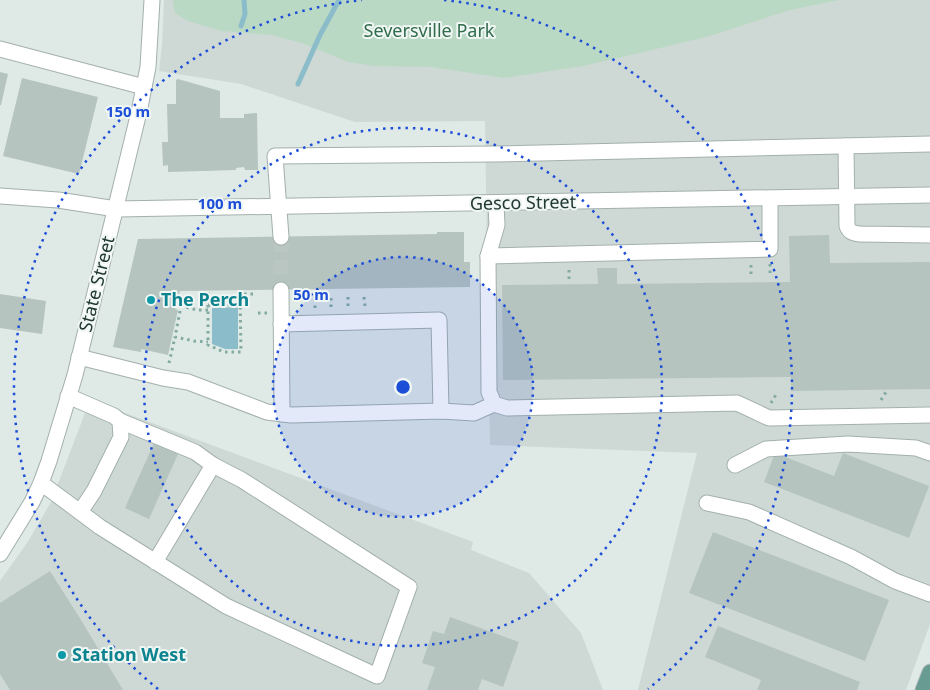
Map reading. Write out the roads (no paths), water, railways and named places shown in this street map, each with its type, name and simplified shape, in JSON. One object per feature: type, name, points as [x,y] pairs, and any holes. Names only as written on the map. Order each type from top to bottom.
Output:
[{"type":"main road","points":[[923,690],[930,672]]},
{"type":"street","name":"State Street","points":[[0,554],[32,502],[41,483],[79,357],[116,209],[148,67],[152,0]]},
{"type":"street","points":[[0,49],[144,86]]},
{"type":"street","points":[[281,237],[275,156],[504,154],[930,144]]},
{"type":"street","points":[[846,146],[847,226],[852,233],[930,235]]},
{"type":"street","name":"Gesco Street","points":[[0,196],[58,200],[116,209],[496,204],[930,195]]},
{"type":"street","points":[[488,256],[770,249],[770,198]]},
{"type":"street","points":[[494,404],[489,392],[488,256],[497,225],[496,204]]},
{"type":"street","points":[[281,290],[282,414]]},
{"type":"street","points":[[281,324],[439,320],[441,411]]},
{"type":"street","points":[[79,357],[163,378],[188,382],[267,412],[282,414],[474,412],[494,404],[508,408],[737,404],[769,418],[930,416]]},
{"type":"street","points":[[41,483],[100,527],[226,606],[377,676],[409,587],[195,452],[120,421],[114,416],[68,396]]},
{"type":"street","points":[[80,512],[94,491],[122,437],[120,421]]},
{"type":"street","points":[[735,465],[766,449],[848,444],[916,448],[930,452]]},
{"type":"street","points":[[155,562],[213,465]]},
{"type":"street","points":[[707,503],[749,512],[851,557],[894,581],[930,594]]},
{"type":"water","points":[[238,307],[238,349],[225,349],[212,344],[212,308]]},
{"type":"waterway","points":[[241,26],[245,14],[244,0]]},
{"type":"waterway","points":[[298,84],[320,35],[339,0]]},
{"type":"tunnel","points":[[281,237],[281,290]]},
{"type":"place","name":"The Perch","points":[[151,300]]},
{"type":"place","name":"Station West","points":[[62,655]]},
{"type":"park label","name":"Seversville Park","points":[[429,31]]}]
